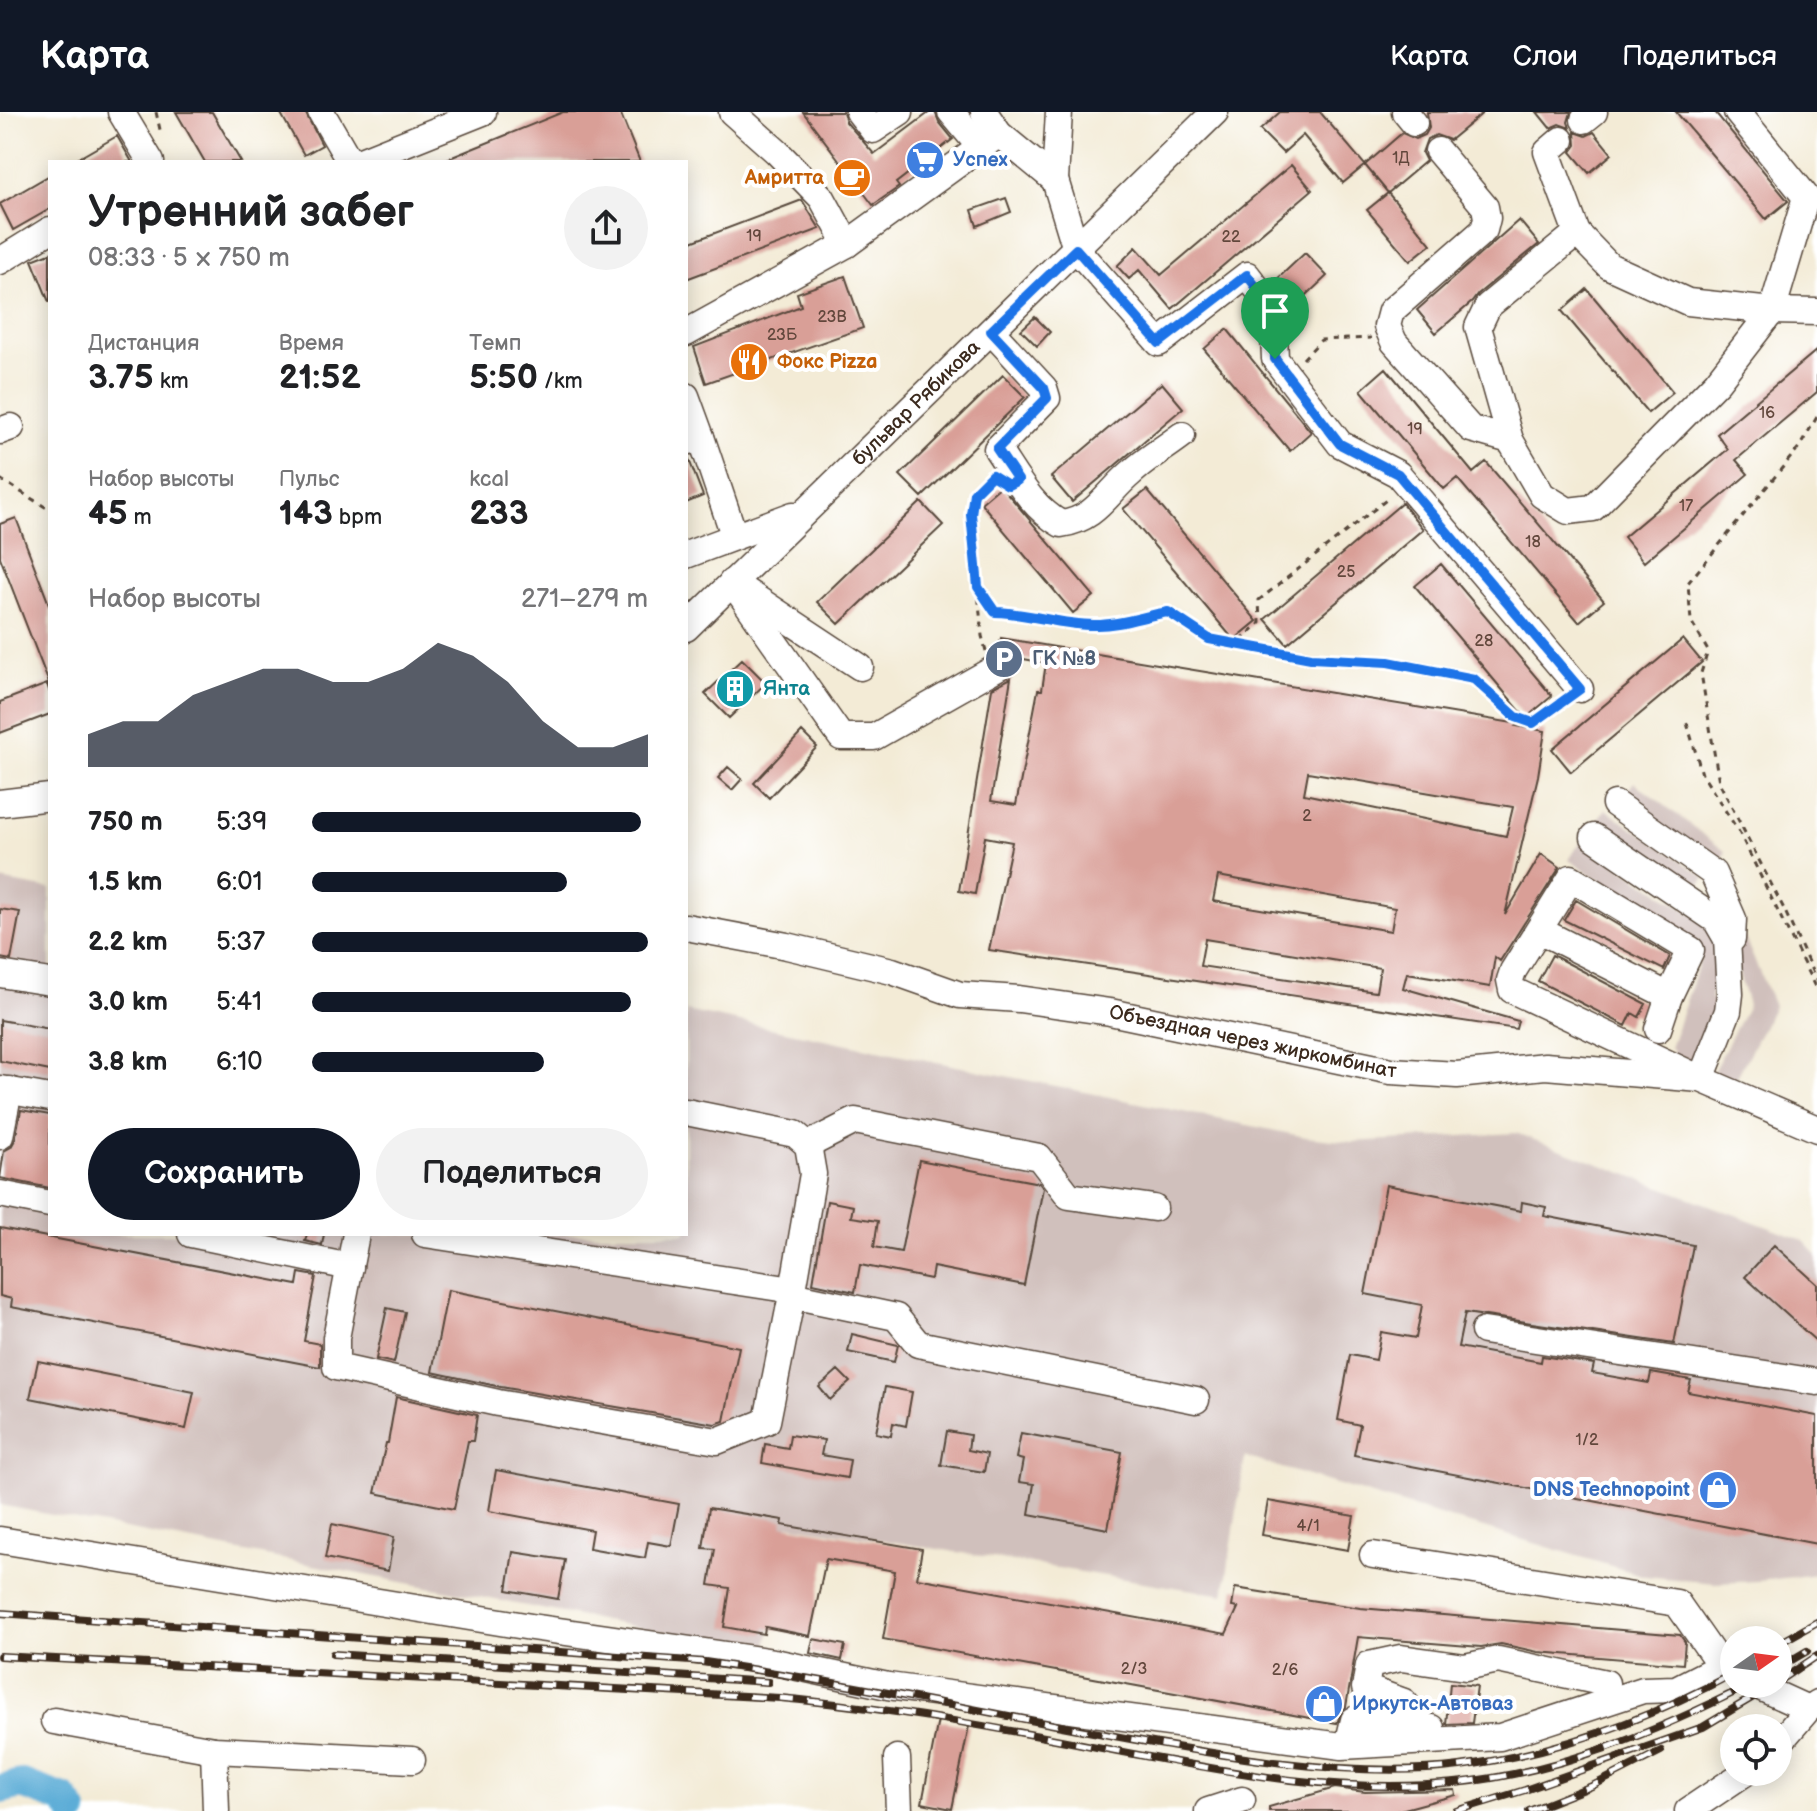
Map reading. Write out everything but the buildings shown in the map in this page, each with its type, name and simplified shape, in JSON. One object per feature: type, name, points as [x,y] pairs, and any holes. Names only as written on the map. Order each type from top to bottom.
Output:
[{"type":"street","points":[[121,112],[156,150]]},
{"type":"street","points":[[321,112],[349,160]]},
{"type":"street","points":[[363,160],[483,112]]},
{"type":"street","points":[[732,112],[822,198],[847,244]]},
{"type":"street","points":[[859,112],[873,130],[900,112]]},
{"type":"street","points":[[881,138],[918,112]]},
{"type":"street","points":[[951,112],[990,141],[1055,180]]},
{"type":"street","points":[[984,112],[990,141]]},
{"type":"street","points":[[1059,112],[1055,180],[1076,249],[1159,343],[1247,275],[1273,309],[1275,359],[1340,444],[1398,474],[1580,689]]},
{"type":"street","points":[[1577,233],[1488,306],[1478,327],[1510,440],[1542,495],[1568,511],[1593,508],[1717,382],[1772,311],[1806,197],[1737,112]]},
{"type":"street","name":"бульвар Рябикова","points":[[688,626],[1076,249],[1205,115]]},
{"type":"street","points":[[1561,140],[1547,152],[1577,233],[1609,266],[1688,302],[1772,311],[1817,312]]},
{"type":"street","points":[[688,332],[847,244],[990,141]]},
{"type":"street","points":[[1438,151],[1485,207],[1487,218],[1484,230],[1391,311],[1387,326],[1391,336],[1471,429],[1510,440]]},
{"type":"street","points":[[0,261],[48,231]]},
{"type":"street","points":[[991,331],[1044,388],[1047,398],[997,449],[1045,515],[1061,524],[1078,522],[1099,506],[1131,473],[1182,435]]},
{"type":"street","points":[[688,407],[694,440],[730,523]]},
{"type":"street","points":[[688,554],[804,510]]},
{"type":"street","points":[[732,582],[841,737],[874,737],[1003,664]]},
{"type":"street","points":[[732,582],[860,667]]},
{"type":"street","points":[[0,803],[48,797]]},
{"type":"street","points":[[1615,804],[1713,873],[1733,919],[1734,932],[1727,958]]},
{"type":"street","points":[[1594,837],[1716,920],[1727,939],[1728,1011],[1701,1079],[1512,990],[1510,980],[1513,971],[1571,878],[1691,950],[1669,996],[1658,1029]]},
{"type":"street","name":"Объездная через жиркомбинат","points":[[688,927],[787,946],[892,971],[960,995],[1019,999],[1110,1012],[1391,1071],[1457,1075],[1545,1066],[1701,1079],[1817,1129]]},
{"type":"street","points":[[1539,930],[1669,996]]},
{"type":"street","points":[[0,974],[48,982]]},
{"type":"street","points":[[0,1136],[4,1090],[48,1098]]},
{"type":"street","points":[[356,1236],[336,1338],[336,1367],[498,1403],[717,1441],[767,1421],[813,1174],[808,1145],[795,1134],[688,1112]]},
{"type":"street","points":[[808,1145],[855,1121],[1039,1157],[1069,1196],[1154,1208]]},
{"type":"street","points":[[0,1194],[48,1204]]},
{"type":"street","points":[[201,1236],[350,1267]]},
{"type":"street","points":[[438,1236],[793,1290],[801,1297],[896,1317],[918,1344],[1196,1400]]},
{"type":"street","points":[[1484,1331],[1817,1382]]},
{"type":"street","points":[[0,1540],[516,1625],[774,1662],[888,1686],[1348,1745],[1500,1737],[1643,1690]]},
{"type":"street","points":[[1373,1555],[1677,1603],[1720,1658]]},
{"type":"street","points":[[1425,1728],[1404,1702],[1365,1688],[1369,1665],[1401,1658],[1465,1667],[1498,1660],[1643,1690],[1676,1689],[1720,1671]]},
{"type":"street","points":[[1348,1745],[1354,1720],[1467,1733],[1606,1683]]},
{"type":"street","points":[[1372,1722],[1378,1693]]},
{"type":"street","points":[[1791,1698],[1812,1706],[1792,1728]]},
{"type":"street","points":[[54,1721],[214,1750],[412,1760]]},
{"type":"street","points":[[214,1750],[216,1811]]},
{"type":"street","points":[[897,1758],[899,1811]]},
{"type":"street","points":[[1688,1811],[1725,1786]]},
{"type":"street","points":[[1208,1811],[1242,1800]]},
{"type":"path","points":[[156,112],[156,150]]},
{"type":"path","points":[[1275,359],[1302,360],[1321,340],[1391,336]]},
{"type":"path","points":[[1817,417],[1800,446],[1688,583],[1691,621],[1708,651],[1701,673],[1719,782],[1784,909],[1817,982]]},
{"type":"path","points":[[1003,664],[988,657],[982,636],[971,514],[974,493],[992,475],[1008,485],[1018,480]]},
{"type":"path","points":[[0,479],[48,509]]},
{"type":"path","points":[[1237,644],[1260,623],[1259,600],[1406,484]]},
{"type":"path","points":[[978,587],[995,612],[1097,625],[1168,612],[1209,639],[1311,658],[1388,662],[1474,679],[1516,717],[1533,723],[1580,689]]},
{"type":"path","points":[[1687,723],[1702,774],[1739,832],[1817,991]]},
{"type":"shaded area","points":[[1634,782],[1726,852],[1714,869],[1621,799]]},
{"type":"shaded area","points":[[1605,809],[1705,877],[1692,897],[1592,828]]},
{"type":"shaded area","points":[[1581,841],[1714,928],[1722,963],[1710,998],[1721,1002],[1698,1064],[1672,1055],[1674,1050],[1670,1048],[1700,961],[1701,947],[1569,860]]},
{"type":"shaded area","points":[[0,880],[48,889],[48,1236],[688,1236],[688,1011],[1306,1137],[1351,1142],[1516,1133],[1803,1240],[1817,1255],[1817,1574],[1715,1583],[1645,1576],[1245,1457],[1224,1595],[788,1525],[766,1652],[0,1505]]},
{"type":"shaded area","points":[[1744,936],[1774,1006],[1735,1081],[1713,1072],[1748,1005],[1733,954]]},
{"type":"waterway","points":[[0,1789],[22,1784],[64,1799],[73,1811]]},
{"type":"railway","points":[[0,1613],[705,1662],[1182,1748],[1276,1762],[1370,1770],[1460,1766],[1531,1752],[1601,1732],[1720,1680]]},
{"type":"railway","points":[[1792,1636],[1817,1622]]},
{"type":"railway","points":[[1792,1660],[1807,1651]]},
{"type":"railway","points":[[333,1654],[768,1682]]},
{"type":"railway","points":[[0,1656],[780,1698],[941,1719],[1233,1772],[1366,1786],[1455,1783],[1533,1770],[1644,1734],[1722,1698]]},
{"type":"railway","points":[[1792,1673],[1817,1656]]},
{"type":"railway","points":[[1456,1811],[1703,1727],[1752,1698]]},
{"type":"railway","points":[[1529,1811],[1592,1786],[1661,1751]]},
{"type":"place","name":"Успех","points":[[925,160]]},
{"type":"place","name":"Амритта","points":[[852,178]]},
{"type":"place","name":"Фокс Pizza","points":[[749,362]]},
{"type":"place","name":"ГК №8","points":[[1004,659]]},
{"type":"place","name":"Янта","points":[[735,689]]},
{"type":"place","name":"DNS Technopoint","points":[[1718,1490]]},
{"type":"place","name":"Иркутск-Автоваз","points":[[1324,1704]]},
{"type":"route","points":[[1076,249],[1159,343],[1247,275],[1273,309],[1275,359],[1340,444],[1398,474],[1580,689],[1533,723],[1516,717],[1474,679],[1388,662],[1311,658],[1209,639],[1168,612],[1097,625],[995,612],[978,587],[971,514],[974,493],[992,475],[1008,485],[1018,480],[997,449],[1047,398],[1044,388],[991,331],[1076,249]]}]
